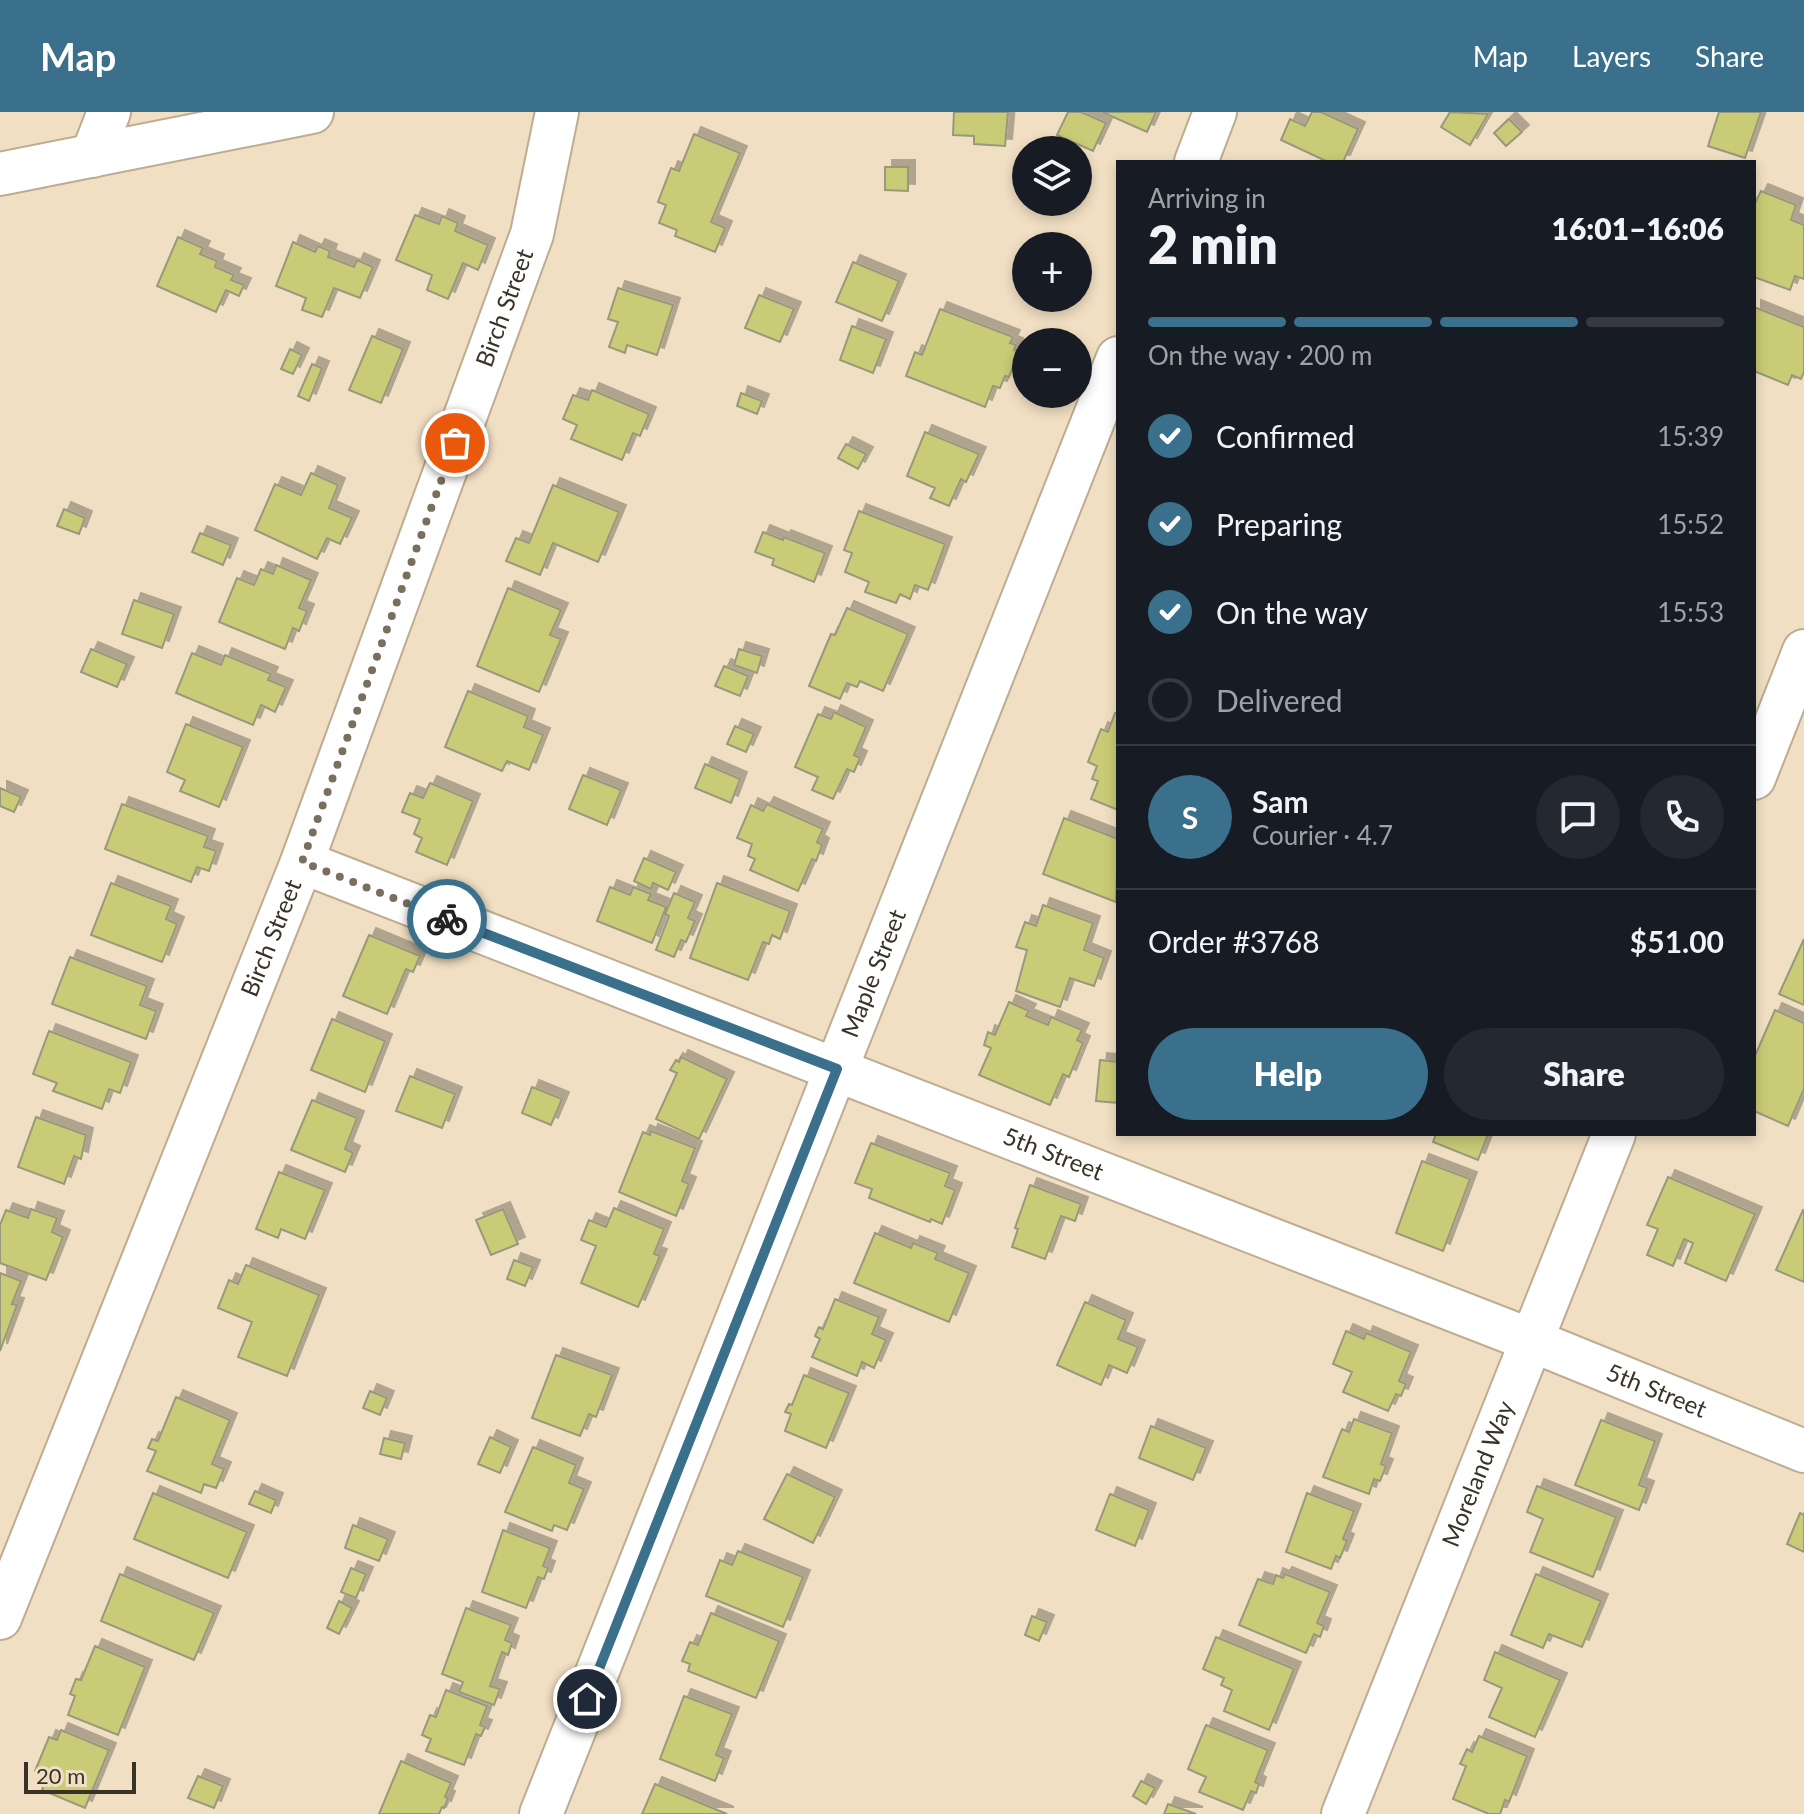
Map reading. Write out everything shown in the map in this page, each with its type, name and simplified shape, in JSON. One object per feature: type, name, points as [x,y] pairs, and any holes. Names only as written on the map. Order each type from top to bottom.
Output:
[{"type":"street","points":[[92,156],[109,112]]},
{"type":"street","points":[[0,174],[312,112]]},
{"type":"street","name":"Birch Street","points":[[0,1618],[302,862],[532,234],[557,112]]},
{"type":"street","points":[[1197,160],[1215,112]]},
{"type":"street","name":"Maple Street","points":[[541,1814],[1116,363]]},
{"type":"street","points":[[1756,773],[1804,651]]},
{"type":"street","name":"5th Street","points":[[302,862],[1533,1341],[1804,1451]]},
{"type":"street","name":"Moreland Way","points":[[1343,1814],[1613,1136]]},
{"type":"building","points":[[954,112],[1008,112],[1005,146],[974,144],[974,136],[953,135]]},
{"type":"building","points":[[1068,112],[1081,112],[1106,123],[1093,151],[1092,136],[1057,135]]},
{"type":"building","points":[[1102,112],[1156,112],[1147,132]]},
{"type":"building","points":[[1312,112],[1321,112],[1358,129],[1344,160],[1324,160],[1281,140],[1290,119],[1305,126]]},
{"type":"building","points":[[1450,112],[1488,114],[1470,145],[1441,127]]},
{"type":"building","points":[[1719,112],[1761,112],[1745,158],[1708,146]]},
{"type":"building","points":[[1509,119],[1522,132],[1506,146],[1494,133]]},
{"type":"building","points":[[694,134],[740,153],[711,222],[725,228],[715,252],[675,236],[677,230],[659,223],[666,205],[658,202],[671,168],[679,171]]},
{"type":"building","points":[[885,167],[908,167],[908,191],[885,190]]},
{"type":"building","points":[[1761,191],[1796,205],[1791,220],[1804,225],[1804,279],[1795,276],[1790,290],[1756,278],[1756,201]]},
{"type":"building","points":[[415,215],[439,224],[442,216],[458,223],[455,231],[488,245],[478,270],[463,263],[448,299],[427,290],[432,275],[396,260]]},
{"type":"building","points":[[178,237],[203,248],[200,254],[217,261],[215,267],[234,275],[231,280],[244,285],[239,296],[226,290],[216,312],[157,286]]},
{"type":"building","points":[[293,242],[315,252],[318,246],[330,251],[328,257],[354,267],[357,260],[373,267],[360,298],[334,288],[322,317],[302,310],[306,298],[276,286]]},
{"type":"building","points":[[853,262],[899,281],[882,321],[836,302]]},
{"type":"building","points":[[618,288],[673,305],[657,355],[627,345],[625,353],[609,347],[618,322],[608,319]]},
{"type":"building","points":[[759,295],[794,309],[780,342],[745,328]]},
{"type":"building","points":[[1756,308],[1804,327],[1804,372],[1801,379],[1792,375],[1788,385],[1756,372]]},
{"type":"building","points":[[940,309],[1012,337],[1012,369],[1000,388],[993,386],[985,407],[906,376],[915,352],[922,355]]},
{"type":"building","points":[[852,326],[886,339],[873,373],[840,360]]},
{"type":"building","points":[[372,336],[403,349],[381,403],[349,390]]},
{"type":"building","points":[[290,349],[302,355],[293,374],[281,369]]},
{"type":"building","points":[[312,364],[322,368],[309,401],[298,396]]},
{"type":"building","points":[[592,390],[649,414],[640,436],[633,433],[622,460],[571,439],[577,425],[563,419],[573,395],[588,400]]},
{"type":"building","points":[[741,393],[762,401],[757,414],[737,406]]},
{"type":"building","points":[[925,432],[979,454],[966,482],[961,479],[949,506],[930,498],[935,488],[907,476]]},
{"type":"building","points":[[846,444],[866,454],[858,469],[838,458]]},
{"type":"building","points":[[311,473],[338,485],[329,508],[352,518],[340,544],[327,538],[317,559],[255,530],[275,484],[301,495]]},
{"type":"building","points":[[553,485],[619,512],[598,562],[553,543],[540,575],[506,561],[516,538],[529,543]]},
{"type":"building","points":[[64,509],[85,518],[79,534],[57,526]]},
{"type":"building","points":[[859,511],[945,544],[928,590],[915,585],[910,599],[900,594],[896,603],[865,592],[869,582],[845,572],[852,553],[844,550]]},
{"type":"building","points":[[763,532],[825,553],[814,582],[772,565],[774,559],[755,552]]},
{"type":"building","points":[[200,533],[231,545],[223,565],[192,552]]},
{"type":"building","points":[[276,565],[311,580],[299,608],[307,611],[299,631],[293,628],[285,649],[219,622],[237,578],[254,585],[261,569],[273,574]]},
{"type":"building","points":[[508,588],[561,610],[550,635],[561,639],[539,692],[477,666]]},
{"type":"building","points":[[134,600],[174,614],[162,648],[122,634]]},
{"type":"building","points":[[847,608],[908,634],[883,691],[860,681],[857,687],[847,683],[840,699],[809,686],[831,634],[835,635]]},
{"type":"building","points":[[91,649],[127,664],[117,687],[81,672]]},
{"type":"building","points":[[739,649],[762,656],[757,673],[734,665]]},
{"type":"building","points":[[192,653],[221,665],[225,655],[271,674],[268,680],[286,687],[275,712],[261,705],[253,725],[176,693]]},
{"type":"building","points":[[724,666],[748,676],[740,696],[715,686]]},
{"type":"building","points":[[468,691],[528,716],[524,727],[543,735],[529,770],[507,761],[502,771],[445,747]]},
{"type":"building","points":[[834,712],[866,727],[854,755],[860,758],[854,772],[847,769],[833,799],[812,790],[818,777],[795,767],[818,714],[831,719]]},
{"type":"building","points":[[1116,713],[1116,809],[1091,799],[1098,781],[1092,779],[1097,766],[1088,762],[1101,729],[1108,732]]},
{"type":"building","points":[[186,724],[243,747],[219,807],[180,791],[185,780],[167,772]]},
{"type":"building","points":[[735,726],[754,734],[746,752],[727,744]]},
{"type":"building","points":[[705,764],[740,779],[731,803],[695,788]]},
{"type":"building","points":[[583,775],[621,790],[607,825],[569,809]]},
{"type":"building","points":[[430,783],[473,801],[447,865],[416,852],[422,838],[414,834],[420,819],[402,812],[410,793],[423,798]]},
{"type":"building","points":[[0,788],[21,797],[14,812],[0,806]]},
{"type":"building","points":[[122,804],[208,836],[204,847],[216,851],[209,871],[197,867],[191,882],[105,849]]},
{"type":"building","points":[[767,804],[823,829],[817,842],[822,845],[816,861],[812,859],[798,891],[750,870],[755,859],[748,856],[752,844],[737,838],[751,805],[763,811]]},
{"type":"building","points":[[1064,818],[1116,838],[1116,902],[1043,874]]},
{"type":"building","points":[[644,858],[676,872],[668,890],[653,883],[651,889],[634,881]]},
{"type":"building","points":[[111,883],[171,906],[166,919],[177,924],[162,962],[91,935]]},
{"type":"building","points":[[717,883],[790,911],[780,939],[772,935],[769,944],[763,942],[748,980],[690,958]]},
{"type":"building","points":[[610,887],[630,895],[633,887],[651,894],[648,900],[666,907],[652,943],[597,921]]},
{"type":"building","points":[[674,893],[695,902],[688,918],[695,921],[686,942],[681,940],[674,957],[656,950]]},
{"type":"building","points":[[1043,905],[1093,923],[1084,950],[1104,958],[1094,986],[1070,978],[1060,1007],[1016,991],[1027,950],[1016,947],[1025,922],[1036,926]]},
{"type":"building","points":[[369,935],[420,956],[413,972],[406,969],[387,1014],[343,996]]},
{"type":"building","points":[[1804,939],[1804,1005],[1779,994]]},
{"type":"building","points":[[70,957],[147,986],[140,1005],[156,1011],[146,1039],[52,1004]]},
{"type":"building","points":[[1009,1002],[1029,1011],[1026,1016],[1048,1025],[1051,1017],[1082,1030],[1077,1040],[1083,1043],[1069,1077],[1063,1074],[1050,1105],[979,1075],[991,1048],[984,1045],[988,1032],[995,1035]]},
{"type":"building","points":[[1775,1010],[1804,1023],[1804,1089],[1788,1126],[1756,1112],[1756,1053]]},
{"type":"building","points":[[332,1019],[385,1041],[365,1092],[311,1070]]},
{"type":"building","points":[[49,1031],[131,1062],[120,1093],[109,1089],[102,1109],[53,1091],[57,1083],[33,1074]]},
{"type":"building","points":[[681,1057],[727,1079],[699,1139],[656,1119],[677,1073],[670,1070]]},
{"type":"building","points":[[1100,1060],[1116,1062],[1116,1103],[1096,1101]]},
{"type":"building","points":[[410,1076],[455,1094],[442,1128],[396,1111]]},
{"type":"building","points":[[532,1087],[562,1099],[551,1125],[522,1113]]},
{"type":"building","points":[[312,1100],[357,1118],[345,1149],[353,1153],[345,1172],[291,1150]]},
{"type":"building","points":[[36,1117],[86,1135],[81,1159],[74,1156],[64,1184],[18,1167]]},
{"type":"building","points":[[651,1131],[695,1148],[682,1181],[689,1184],[676,1216],[619,1192],[643,1132],[650,1135]]},
{"type":"building","points":[[1435,1136],[1487,1136],[1478,1160],[1433,1142]]},
{"type":"building","points":[[871,1143],[950,1173],[945,1186],[955,1190],[942,1224],[869,1198],[872,1189],[855,1183]]},
{"type":"building","points":[[1422,1161],[1470,1179],[1443,1251],[1396,1233]]},
{"type":"building","points":[[279,1172],[325,1190],[305,1239],[281,1229],[278,1238],[256,1229]]},
{"type":"building","points":[[1668,1177],[1755,1214],[1726,1281],[1685,1263],[1693,1243],[1684,1239],[1673,1266],[1647,1255],[1658,1229],[1647,1225]]},
{"type":"building","points":[[1030,1185],[1081,1204],[1075,1221],[1061,1216],[1045,1259],[1012,1247],[1018,1229],[1015,1228]]},
{"type":"building","points":[[614,1208],[664,1229],[654,1254],[660,1256],[638,1307],[581,1283],[596,1246],[581,1240],[589,1220],[606,1227]]},
{"type":"building","points":[[31,1209],[57,1218],[52,1232],[63,1237],[46,1280],[0,1263],[0,1225],[6,1210],[28,1218]]},
{"type":"building","points":[[503,1209],[518,1244],[491,1255],[476,1220]]},
{"type":"building","points":[[1804,1210],[1804,1282],[1776,1270]]},
{"type":"building","points":[[875,1233],[911,1248],[913,1243],[938,1253],[935,1259],[969,1273],[949,1322],[854,1283]]},
{"type":"building","points":[[514,1260],[533,1267],[525,1286],[507,1279]]},
{"type":"building","points":[[246,1265],[319,1295],[287,1376],[238,1357],[252,1322],[218,1308],[229,1280],[238,1284]]},
{"type":"building","points":[[0,1273],[21,1281],[12,1304],[17,1305],[0,1351]]},
{"type":"building","points":[[835,1299],[879,1317],[872,1334],[886,1340],[874,1368],[862,1362],[857,1376],[812,1357],[820,1339],[815,1336],[819,1327],[823,1329]]},
{"type":"building","points":[[1085,1302],[1126,1320],[1118,1339],[1138,1347],[1127,1373],[1109,1365],[1101,1385],[1057,1365]]},
{"type":"building","points":[[1346,1331],[1364,1339],[1366,1333],[1411,1352],[1399,1381],[1406,1384],[1401,1396],[1396,1394],[1388,1411],[1343,1392],[1352,1372],[1333,1364]]},
{"type":"building","points":[[556,1355],[612,1375],[596,1417],[589,1414],[580,1436],[532,1418]]},
{"type":"building","points":[[804,1375],[849,1393],[826,1448],[785,1431],[791,1414],[785,1412],[789,1404],[792,1405]]},
{"type":"building","points":[[370,1391],[387,1398],[380,1415],[363,1408]]},
{"type":"building","points":[[176,1397],[230,1420],[212,1464],[224,1469],[216,1488],[204,1484],[201,1493],[147,1471],[156,1451],[148,1448],[152,1439],[158,1441]]},
{"type":"building","points":[[1354,1419],[1392,1433],[1381,1464],[1386,1466],[1380,1481],[1374,1479],[1369,1494],[1323,1477],[1342,1429],[1349,1432]]},
{"type":"building","points":[[1601,1420],[1655,1441],[1639,1485],[1647,1488],[1639,1510],[1575,1485]]},
{"type":"building","points":[[1151,1426],[1206,1448],[1193,1480],[1139,1458]]},
{"type":"building","points":[[490,1437],[511,1447],[500,1473],[478,1464]]},
{"type":"building","points":[[384,1438],[405,1443],[401,1459],[380,1454]]},
{"type":"building","points":[[533,1447],[576,1465],[569,1483],[584,1489],[567,1530],[554,1525],[552,1531],[505,1512]]},
{"type":"building","points":[[787,1474],[835,1497],[813,1543],[764,1519]]},
{"type":"building","points":[[1537,1486],[1616,1517],[1593,1577],[1530,1552],[1543,1519],[1527,1512]]},
{"type":"building","points":[[255,1491],[276,1500],[271,1513],[249,1504]]},
{"type":"building","points":[[153,1493],[247,1532],[228,1578],[134,1539]]},
{"type":"building","points":[[1307,1493],[1354,1511],[1343,1539],[1347,1541],[1331,1569],[1286,1552]]},
{"type":"building","points":[[1110,1494],[1149,1510],[1135,1546],[1096,1530]]},
{"type":"building","points":[[1800,1513],[1804,1515],[1804,1552],[1787,1544]]},
{"type":"building","points":[[353,1525],[388,1539],[379,1561],[345,1548]]},
{"type":"building","points":[[503,1530],[550,1548],[543,1566],[548,1568],[544,1579],[538,1577],[526,1608],[482,1592]]},
{"type":"building","points":[[738,1551],[803,1577],[783,1627],[706,1596],[720,1560],[732,1565]]},
{"type":"building","points":[[351,1568],[366,1574],[356,1598],[341,1592]]},
{"type":"building","points":[[120,1574],[214,1613],[194,1660],[101,1621]]},
{"type":"building","points":[[1285,1574],[1330,1592],[1317,1623],[1324,1626],[1320,1637],[1314,1634],[1306,1653],[1239,1625],[1258,1579],[1273,1584],[1276,1575],[1283,1578]]},
{"type":"building","points":[[1536,1574],[1601,1601],[1582,1647],[1549,1634],[1543,1648],[1511,1635]]},
{"type":"building","points":[[339,1601],[352,1608],[339,1634],[327,1628]]},
{"type":"building","points":[[466,1608],[511,1625],[505,1640],[512,1643],[508,1655],[502,1652],[490,1686],[500,1689],[494,1705],[459,1692],[463,1682],[442,1674]]},
{"type":"building","points":[[711,1613],[779,1641],[756,1698],[688,1671],[690,1664],[682,1661],[690,1642],[698,1645]]},
{"type":"building","points":[[1032,1616],[1047,1622],[1039,1641],[1025,1635]]},
{"type":"building","points":[[1216,1637],[1294,1669],[1269,1730],[1224,1711],[1232,1690],[1221,1685],[1224,1678],[1203,1669]]},
{"type":"building","points":[[95,1646],[145,1667],[118,1735],[68,1715],[75,1696],[70,1694],[76,1679],[81,1680]]},
{"type":"building","points":[[1495,1652],[1560,1680],[1535,1737],[1489,1717],[1502,1688],[1484,1680]]},
{"type":"building","points":[[446,1690],[487,1706],[480,1725],[485,1727],[481,1736],[476,1734],[464,1765],[426,1751],[431,1739],[422,1735],[430,1715],[436,1717]]},
{"type":"building","points":[[684,1696],[732,1714],[716,1755],[724,1758],[715,1781],[660,1759]]},
{"type":"building","points":[[1206,1725],[1268,1750],[1255,1782],[1259,1784],[1256,1793],[1251,1791],[1243,1810],[1199,1792],[1206,1777],[1188,1769]]},
{"type":"building","points":[[61,1730],[109,1750],[85,1808],[42,1790],[47,1776],[35,1771],[49,1737],[57,1740]]},
{"type":"building","points":[[1479,1736],[1527,1756],[1509,1802],[1505,1800],[1500,1814],[1489,1814],[1453,1799],[1466,1766],[1460,1764],[1467,1749],[1472,1752]]},
{"type":"building","points":[[401,1761],[451,1783],[445,1797],[448,1798],[439,1814],[379,1814]]},
{"type":"building","points":[[198,1776],[223,1786],[214,1808],[188,1798]]},
{"type":"building","points":[[1141,1781],[1155,1788],[1146,1804],[1133,1796]]},
{"type":"building","points":[[655,1784],[727,1814],[642,1814]]},
{"type":"building","points":[[1168,1804],[1196,1814],[1164,1814]]},
{"type":"way so far","points":[[447,919],[302,862],[455,443]]},
{"type":"route","points":[[447,919],[837,1069],[587,1699]]}]
